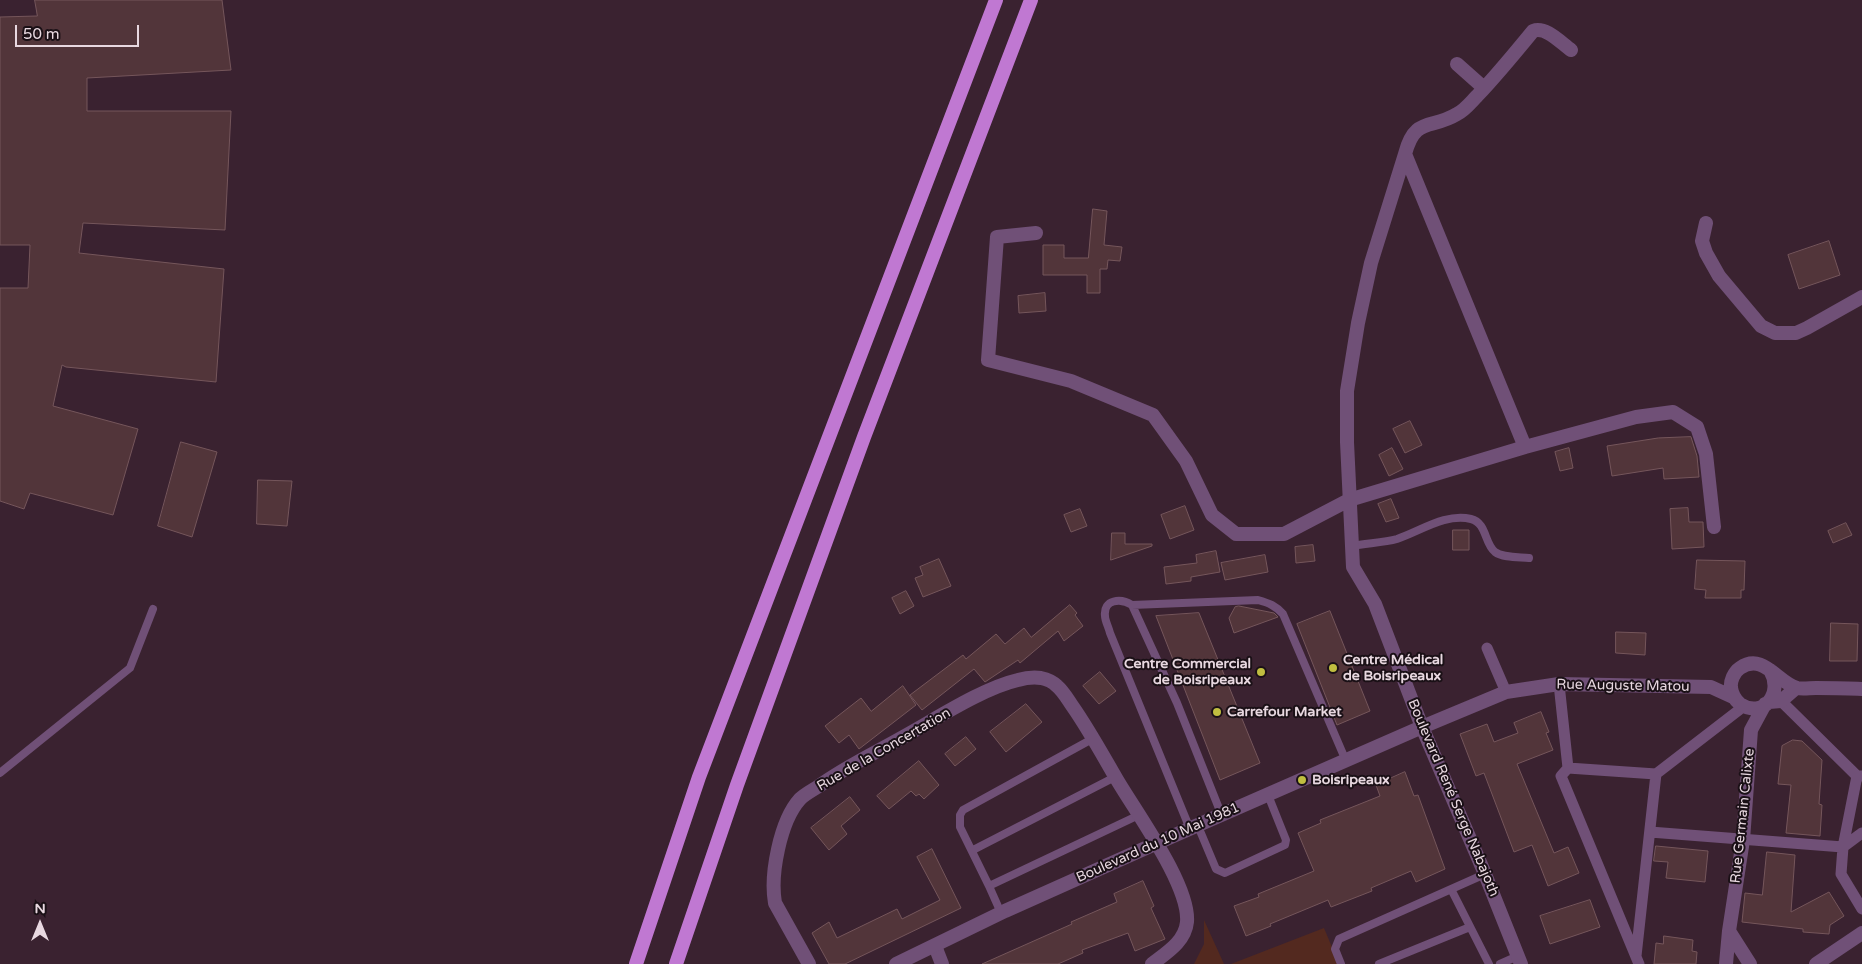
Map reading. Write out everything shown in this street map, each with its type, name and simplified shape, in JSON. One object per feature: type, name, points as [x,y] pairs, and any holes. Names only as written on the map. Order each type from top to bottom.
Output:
[{"type":"highway","points":[[636,964],[699,778],[996,0]]},
{"type":"highway","points":[[676,964],[740,776],[861,446],[1031,0]]},
{"type":"street","name":"Boulevard René Serge Nabajoth","points":[[1519,960],[1485,874],[1422,727],[1375,604],[1353,567],[1349,500],[1347,391],[1358,323],[1371,263],[1413,133],[1422,127],[1457,115],[1484,88],[1533,31],[1537,29],[1544,30],[1571,50]]},
{"type":"street","points":[[1457,64],[1484,88]]},
{"type":"street","points":[[1405,154],[1525,447]]},
{"type":"street","points":[[1706,223],[1702,241],[1706,253],[1719,276],[1761,326],[1775,333],[1796,333],[1862,297]]},
{"type":"street","points":[[1036,233],[997,237],[988,360],[1071,381],[1153,416],[1186,461],[1212,515],[1236,534],[1284,534],[1349,500],[1525,447],[1636,417],[1673,412],[1697,427],[1706,454],[1714,527]]},
{"type":"street","points":[[1486,648],[1506,692]]},
{"type":"street","points":[[1711,688],[1744,665],[1753,663],[1762,665],[1796,688]]},
{"type":"street","points":[[1736,670],[1730,687],[1738,704],[1745,707],[1754,708],[1772,702],[1796,688],[1862,689]]},
{"type":"street","points":[[1770,670],[1776,686],[1772,702]]},
{"type":"street","name":"Rue de la Concertation","points":[[809,964],[775,903],[773,892],[774,876],[782,835],[790,815],[800,799],[836,774],[984,693],[1017,680],[1041,678],[1056,685],[1091,734],[1115,778],[1157,843],[1184,898],[1187,922],[1183,936],[1174,947],[1152,964]]},
{"type":"street","points":[[1559,684],[1568,768],[1561,776],[1638,960]]},
{"type":"street","name":"Rue Auguste Matou","points":[[1422,727],[1506,692],[1559,684],[1711,688],[1738,704]]},
{"type":"street","points":[[1772,702],[1859,776],[1843,847],[1841,874],[1862,908]]},
{"type":"street","name":"Rue Germain Calixte","points":[[1751,730],[1772,702]]},
{"type":"street","points":[[1638,960],[1656,774],[1738,704]]},
{"type":"street","name":"Rue Germain Calixte","points":[[1726,964],[1729,931],[1743,840],[1751,730],[1738,704]]},
{"type":"street","name":"Boulevard du 10 Mai 1981","points":[[896,964],[1001,913],[1422,727]]},
{"type":"street","points":[[1568,768],[1656,774]]},
{"type":"street","points":[[1650,832],[1843,847],[1862,833]]},
{"type":"street","points":[[1729,931],[1750,964]]},
{"type":"street","points":[[1816,964],[1862,933]]},
{"type":"street","points":[[935,946],[942,964]]},
{"type":"lane","points":[[1352,546],[1396,539],[1452,518],[1472,519],[1482,526],[1487,541],[1495,552],[1504,556],[1529,558]]},
{"type":"lane","points":[[1222,816],[1177,703],[1132,605],[1126,601],[1118,600],[1109,603],[1105,616],[1194,827],[1216,869],[1225,873],[1283,847],[1286,840],[1268,794]]},
{"type":"lane","points":[[1132,605],[1258,600],[1269,603],[1277,608],[1283,614],[1346,761]]},
{"type":"lane","points":[[0,773],[130,668],[153,609]]},
{"type":"lane","points":[[1001,913],[990,886],[960,827],[960,815],[963,810],[1091,734]]},
{"type":"lane","points":[[972,850],[1115,778]]},
{"type":"lane","points":[[990,886],[1139,815]]},
{"type":"lane","points":[[1341,964],[1336,949],[1339,939],[1485,874]]},
{"type":"lane","points":[[1451,889],[1489,964]]},
{"type":"lane","points":[[1379,964],[1470,927]]},
{"type":"lane","points":[[1500,964],[1519,960]]},
{"type":"shaded area","points":[[1204,920],[1224,964],[1194,964],[1204,944]]},
{"type":"shaded area","points":[[1324,928],[1339,964],[1231,964]]},
{"type":"building","points":[[35,0],[222,0],[231,70],[87,78],[87,111],[231,111],[225,230],[83,223],[79,253],[224,269],[216,382],[66,367],[62,365],[53,406],[138,429],[113,515],[30,493],[24,509],[0,501],[0,288],[28,288],[30,245],[0,245],[0,17],[37,16]]},
{"type":"building","points":[[1093,209],[1107,211],[1104,245],[1122,247],[1120,261],[1108,260],[1107,269],[1100,269],[1100,293],[1087,293],[1087,275],[1043,275],[1043,245],[1064,245],[1064,258],[1088,258]]},
{"type":"building","points":[[1829,241],[1840,275],[1799,289],[1788,255]]},
{"type":"building","points":[[1045,293],[1046,311],[1019,313],[1018,296]]},
{"type":"building","points":[[1410,421],[1422,445],[1405,453],[1393,429]]},
{"type":"building","points":[[1691,437],[1697,456],[1699,477],[1664,479],[1663,468],[1612,476],[1607,446],[1658,438]]},
{"type":"building","points":[[181,442],[217,452],[192,537],[158,526]]},
{"type":"building","points":[[1392,448],[1403,469],[1389,476],[1379,455]]},
{"type":"building","points":[[1569,448],[1573,468],[1560,471],[1555,452]]},
{"type":"building","points":[[258,480],[292,481],[287,526],[257,524]]},
{"type":"building","points":[[1391,499],[1399,518],[1386,522],[1378,504]]},
{"type":"building","points":[[1185,506],[1194,530],[1170,539],[1161,515]]},
{"type":"building","points":[[1688,508],[1689,522],[1703,522],[1704,547],[1672,549],[1670,509]]},
{"type":"building","points":[[1080,509],[1087,526],[1071,532],[1064,515]]},
{"type":"building","points":[[1846,523],[1852,535],[1833,543],[1828,531]]},
{"type":"building","points":[[1453,530],[1469,530],[1469,550],[1453,550]]},
{"type":"building","points":[[1112,533],[1125,533],[1125,544],[1152,544],[1152,546],[1111,560]]},
{"type":"building","points":[[1313,545],[1315,561],[1296,563],[1295,547]]},
{"type":"building","points":[[1216,551],[1220,572],[1191,577],[1191,581],[1166,584],[1164,567],[1197,563],[1196,555]]},
{"type":"building","points":[[1265,555],[1268,572],[1225,580],[1221,563]]},
{"type":"building","points":[[939,559],[951,586],[923,597],[915,578],[923,575],[920,567]]},
{"type":"building","points":[[1697,560],[1745,561],[1744,590],[1741,590],[1741,598],[1705,598],[1706,590],[1695,589]]},
{"type":"building","points":[[906,591],[914,606],[900,614],[892,598]]},
{"type":"building","points":[[1070,605],[1077,613],[1075,615],[1083,626],[1064,641],[1058,631],[1020,663],[1018,660],[985,682],[974,669],[922,710],[910,695],[963,655],[966,659],[996,634],[1005,644],[1024,628],[1031,637]]},
{"type":"building","points":[[1239,606],[1274,613],[1278,617],[1234,633],[1229,618],[1235,607]]},
{"type":"building","name":"Centre Médical de Boisripeaux","points":[[1330,611],[1370,711],[1337,725],[1297,624]]},
{"type":"building","points":[[1199,613],[1260,763],[1220,780],[1156,616]]},
{"type":"building","points":[[1831,623],[1858,624],[1857,661],[1830,661]]},
{"type":"building","points":[[1616,632],[1646,633],[1645,655],[1616,653]]},
{"type":"building","points":[[1100,672],[1116,691],[1099,704],[1083,686]]},
{"type":"building","points":[[903,686],[916,705],[859,749],[849,735],[839,743],[825,726],[861,698],[871,711]]},
{"type":"building","points":[[1026,704],[1042,722],[1006,752],[990,732]]},
{"type":"building","points":[[1541,712],[1549,732],[1546,733],[1553,750],[1517,764],[1554,853],[1568,847],[1579,873],[1548,886],[1532,845],[1514,852],[1484,773],[1476,776],[1460,734],[1487,724],[1494,742],[1518,733],[1514,723]]},
{"type":"building","points":[[966,737],[976,749],[955,766],[945,754]]},
{"type":"building","points":[[1793,740],[1802,741],[1822,760],[1819,804],[1822,805],[1820,836],[1786,833],[1791,785],[1778,784],[1782,746]]},
{"type":"building","points":[[919,761],[939,785],[924,799],[919,794],[916,796],[911,791],[889,809],[877,796]]},
{"type":"building","points":[[1405,772],[1414,796],[1418,795],[1445,869],[1416,882],[1411,871],[1371,888],[1372,891],[1331,907],[1328,900],[1246,936],[1234,906],[1259,897],[1258,894],[1314,871],[1298,833],[1321,823],[1320,820],[1380,796],[1376,785]]},
{"type":"building","points":[[850,797],[860,810],[841,826],[847,834],[829,850],[811,828]]},
{"type":"building","points":[[1656,846],[1708,851],[1705,882],[1666,878],[1668,862],[1654,861]]},
{"type":"building","points":[[932,849],[961,908],[845,964],[829,964],[812,933],[829,922],[837,938],[897,909],[902,919],[940,900],[917,857]]},
{"type":"building","points":[[1767,852],[1795,855],[1791,912],[1829,892],[1844,916],[1830,925],[1829,934],[1803,932],[1803,929],[1742,922],[1745,893],[1762,895]]},
{"type":"building","points":[[1143,881],[1154,906],[1151,908],[1165,939],[1135,951],[1128,933],[1082,950],[1083,953],[1058,964],[982,964],[1117,902],[1114,894]]},
{"type":"building","points":[[1590,900],[1600,927],[1550,944],[1540,916]]},
{"type":"building","points":[[1664,936],[1693,940],[1692,951],[1697,952],[1696,964],[1654,964],[1656,943],[1663,944]]},
{"type":"place","name":"Centre Médical de Boisripeaux","points":[[1333,668]]},
{"type":"place","name":"Centre Commercial de Boisripeaux","points":[[1261,672]]},
{"type":"place","name":"Carrefour Market","points":[[1217,712]]},
{"type":"place","name":"Boisripeaux","points":[[1302,780]]}]
